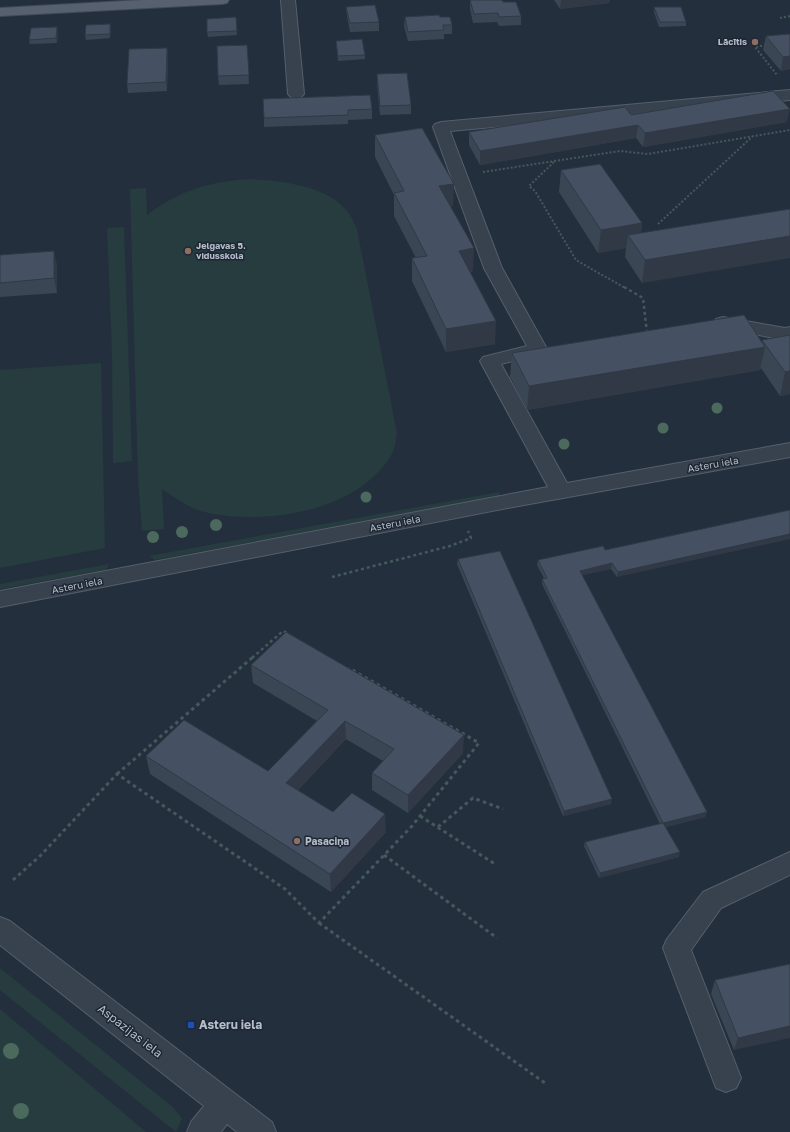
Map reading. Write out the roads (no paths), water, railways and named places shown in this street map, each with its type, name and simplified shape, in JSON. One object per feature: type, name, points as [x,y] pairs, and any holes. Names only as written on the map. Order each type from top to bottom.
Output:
[{"type":"main road","points":[[0,12],[222,0]]},
{"type":"street","points":[[288,0],[296,94]]},
{"type":"street","points":[[562,492],[490,361],[546,348],[493,268],[441,127],[790,94]]},
{"type":"street","points":[[707,326],[729,323],[784,334],[790,333]]},
{"type":"street","name":"Asteru iela","points":[[0,599],[458,511],[790,450]]},
{"type":"street","points":[[726,1078],[677,948],[712,900],[790,863]]},
{"type":"street","name":"Aspazijas iela","points":[[0,929],[261,1132]]},
{"type":"street","points":[[202,1132],[225,1104]]},
{"type":"place","name":"Lācītis","points":[[755,42]]},
{"type":"place","name":"Jelgavas 5. vidusskola","points":[[188,251]]},
{"type":"place","name":"Pasaciņa","points":[[297,841]]},
{"type":"place","name":"Asteru iela","points":[[191,1025]]}]
